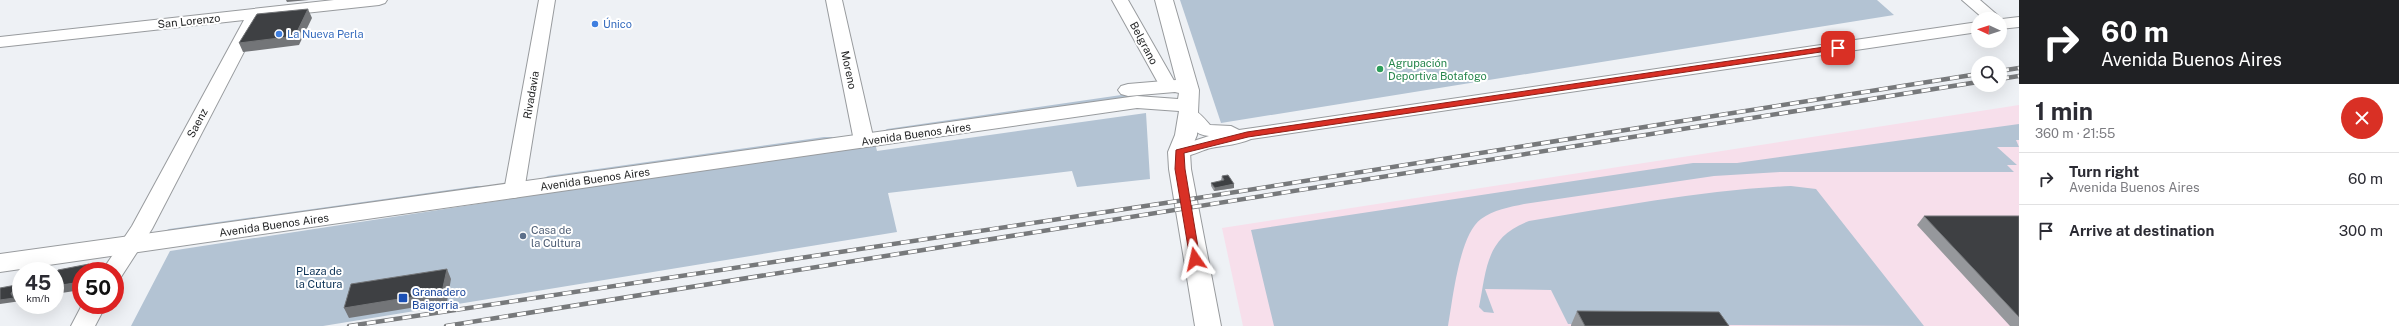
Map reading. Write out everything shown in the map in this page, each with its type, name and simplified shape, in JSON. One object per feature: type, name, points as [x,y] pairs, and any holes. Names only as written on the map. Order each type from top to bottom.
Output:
[{"type":"main road","points":[[1164,0],[1182,68],[1180,99],[1186,135],[1179,152],[1186,208],[1208,326]]},
{"type":"main road","name":"Avenida Buenos Aires","points":[[0,263],[135,237],[863,134],[1137,102],[1180,99]]},
{"type":"main road","name":"Avenida Buenos Aires","points":[[0,248],[135,237]]},
{"type":"street","name":"San Lorenzo","points":[[0,42],[260,7],[379,0]]},
{"type":"street","name":"Rivadavia","points":[[516,183],[547,0]]},
{"type":"street","name":"Moreno","points":[[834,0],[863,134]]},
{"type":"street","name":"Belgrano","points":[[1120,0],[1180,99]]},
{"type":"street","points":[[1970,0],[1985,12]]},
{"type":"street","name":"Saenz","points":[[119,262],[135,237],[260,7]]},
{"type":"street","points":[[2007,23],[2019,22]]},
{"type":"street","points":[[1179,152],[1210,142],[1232,140],[1247,134],[1971,28]]},
{"type":"street","points":[[1180,99],[1204,130],[1247,134]]},
{"type":"street","points":[[83,326],[89,314]]},
{"type":"shaded area","points":[[2019,105],[2019,326],[1243,326],[1222,228]]},
{"type":"green space","name":"Agrupación Deportiva Botafogo","points":[[1180,0],[1877,0],[1894,15],[1221,123]]},
{"type":"green space","points":[[1135,93],[1145,95],[1140,97],[881,133],[887,129]]},
{"type":"green space","name":"PLaza de la Cutura","points":[[1146,113],[1150,179],[1077,187],[1072,171],[888,193],[897,232],[323,326],[131,326],[170,251],[875,143],[877,151]]},
{"type":"green space","points":[[2019,124],[2019,140],[2016,140],[2019,147],[1997,147],[2017,165],[2007,165],[2014,172],[1780,172],[1714,176],[1524,204],[1496,211],[1481,219],[1473,227],[1467,239],[1458,268],[1448,326],[1274,326],[1251,230],[1693,163],[1737,163]]},
{"type":"green space","points":[[832,137],[834,139],[540,180],[548,176]]},
{"type":"green space","points":[[477,186],[487,186],[487,188],[159,234],[169,229]]},
{"type":"green space","points":[[1791,186],[1816,189],[1924,326],[1568,324],[1551,290],[1485,289],[1494,313],[1484,312],[1479,307],[1487,266],[1496,245],[1504,236],[1515,228],[1529,221],[1692,195]]},
{"type":"building","points":[[308,9],[295,36],[239,43],[257,14]]},
{"type":"building","points":[[1228,175],[1234,184],[1215,188],[1211,183],[1224,180],[1222,176]]},
{"type":"building","points":[[1924,216],[2019,216],[2019,317]]},
{"type":"building","points":[[72,267],[72,283],[64,285],[64,269]]},
{"type":"building","points":[[447,269],[442,292],[344,308],[351,284]]},
{"type":"building","points":[[12,286],[12,298],[0,300],[0,288]]},
{"type":"building","points":[[1577,311],[1719,312],[1729,326],[1585,326]]},
{"type":"railway","points":[[2007,70],[2019,68]]},
{"type":"railway","points":[[349,326],[1185,200],[1971,75]]},
{"type":"railway","points":[[2007,78],[2019,76]]},
{"type":"railway","points":[[446,326],[1971,83]]},
{"type":"place","name":"Único","points":[[595,24]]},
{"type":"place","name":"La Nueva Perla","points":[[279,34]]},
{"type":"place","name":"Agrupación Deportiva Botafogo","points":[[1380,69]]},
{"type":"place","name":"Casa de la Cultura","points":[[523,236]]},
{"type":"place","name":"Granadero Baigorria","points":[[403,298]]},
{"type":"route","points":[[1195,259],[1180,169],[1179,152],[1210,142],[1232,140],[1247,134],[1838,48]]}]
